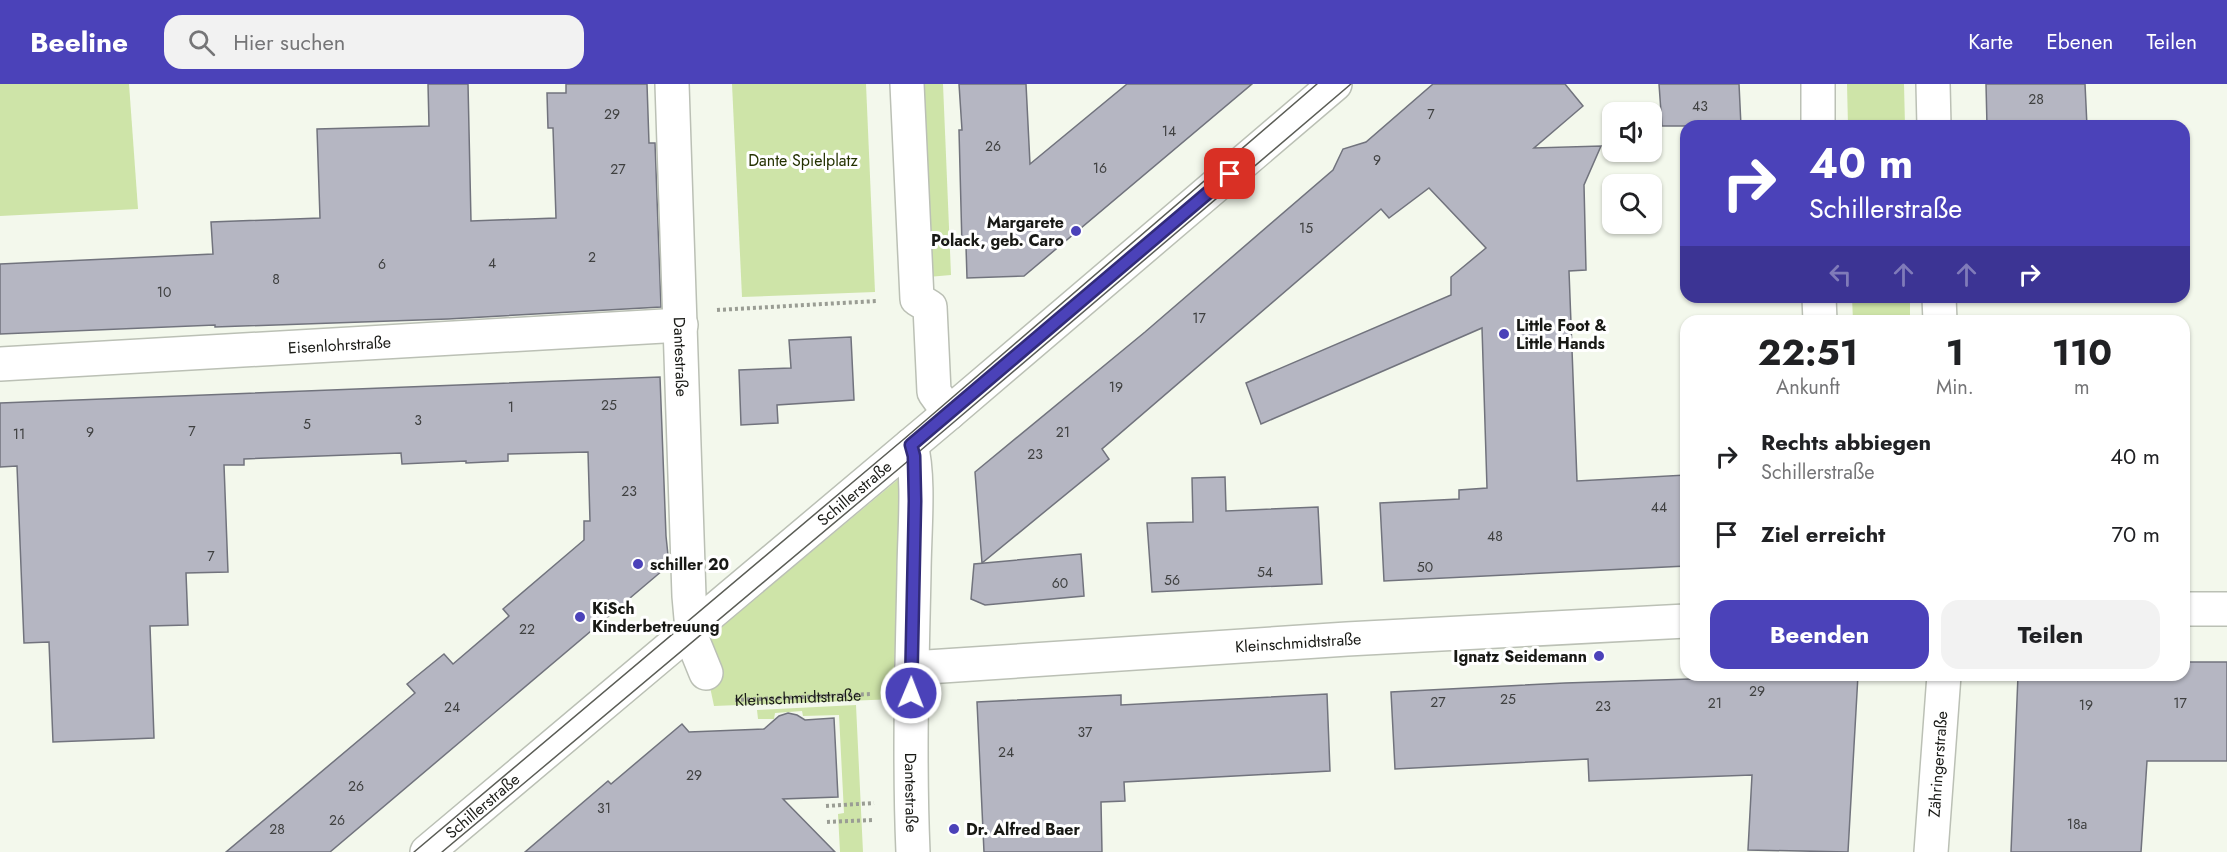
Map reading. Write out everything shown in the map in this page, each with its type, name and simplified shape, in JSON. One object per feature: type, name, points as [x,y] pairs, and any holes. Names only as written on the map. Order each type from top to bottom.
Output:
[{"type":"street","name":"Dantestraße","points":[[672,84],[692,630]]},
{"type":"street","points":[[907,84],[917,299],[930,307],[934,392],[949,413]]},
{"type":"street","name":"Schillerstraße","points":[[427,852],[949,413],[1335,84]]},
{"type":"street","points":[[1818,84],[1818,120]]},
{"type":"street","points":[[1933,84],[1934,120]]},
{"type":"street","name":"Eisenlohrstraße","points":[[0,364],[681,319]]},
{"type":"street","name":"Dantestraße","points":[[911,445],[914,456],[915,501],[911,818],[913,852]]},
{"type":"street","points":[[2190,609],[2227,609]]},
{"type":"street","name":"Kleinschmidtstraße","points":[[912,681],[1347,639],[1680,621]]},
{"type":"street","points":[[692,630],[693,641],[706,673]]},
{"type":"street","name":"Zähringerstraße","points":[[1931,852],[1944,681]]},
{"type":"path","points":[[681,319],[917,299]]},
{"type":"path","name":"Kleinschmidtstraße","points":[[706,673],[734,700],[912,681]]},
{"type":"path","points":[[826,806],[881,803]]},
{"type":"path","points":[[827,822],[911,818]]},
{"type":"green space","points":[[0,84],[129,84],[138,209],[0,216]]},
{"type":"green space","name":"Dante Spielplatz","points":[[732,84],[866,84],[875,292],[742,297]]},
{"type":"green space","points":[[918,84],[943,84],[951,275],[928,277]]},
{"type":"green space","points":[[1847,84],[1904,84],[1905,120],[1848,120]]},
{"type":"green space","points":[[1852,303],[1910,303],[1910,315],[1853,315]]},
{"type":"green space","points":[[907,472],[897,699],[714,706],[701,644]]},
{"type":"green space","points":[[856,705],[863,852],[840,852],[838,814],[844,813],[839,715],[803,716],[802,711],[775,713],[774,719],[758,719],[757,710]]},
{"type":"building","points":[[428,84],[468,84],[471,221],[556,218],[553,128],[548,128],[547,93],[566,93],[566,84],[647,84],[649,143],[655,143],[661,307],[448,319],[215,327],[215,325],[0,334],[0,264],[213,254],[211,222],[320,218],[317,129],[429,126]]},
{"type":"building","points":[[959,84],[1026,84],[1030,164],[1127,84],[1252,84],[1024,276],[967,278],[966,246],[962,246],[959,130],[962,130]]},
{"type":"building","points":[[1433,84],[1565,84],[1583,106],[1534,148],[1601,146],[1584,185],[1586,270],[1569,271],[1577,481],[1680,475],[1680,566],[1384,581],[1380,503],[1459,499],[1459,490],[1487,488],[1482,328],[1261,424],[1246,383],[1451,295],[1451,277],[1486,248],[1429,188],[1389,218],[1381,209],[1102,449],[1109,459],[982,563],[975,472],[1145,332],[1333,170],[1343,149],[1366,142]]},
{"type":"building","points":[[1659,84],[1739,84],[1741,120],[1680,120],[1680,126],[1662,126]]},
{"type":"building","points":[[1986,84],[2085,84],[2087,120],[1987,120]]},
{"type":"building","points":[[851,337],[854,400],[777,405],[778,423],[741,425],[739,370],[791,368],[789,340]]},
{"type":"building","points":[[660,377],[669,565],[330,852],[226,852],[415,693],[407,684],[444,654],[453,664],[509,616],[503,609],[584,540],[584,521],[590,521],[588,452],[508,454],[508,461],[466,463],[466,461],[402,464],[401,453],[244,459],[244,465],[224,465],[228,572],[186,573],[188,625],[150,626],[154,738],[53,742],[49,642],[24,643],[17,466],[0,467],[0,403]]},
{"type":"building","points":[[1225,477],[1226,511],[1318,507],[1322,584],[1152,592],[1147,523],[1193,522],[1192,478]]},
{"type":"building","points":[[1081,554],[1084,596],[985,605],[971,599],[974,564]]},
{"type":"building","points":[[2190,662],[2227,662],[2227,761],[2147,761],[2141,852],[2011,852],[2018,681],[2190,681]]},
{"type":"building","points":[[1680,679],[1858,681],[1848,852],[1748,850],[1752,775],[1589,781],[1588,759],[1395,769],[1391,692]]},
{"type":"building","points":[[1327,694],[1330,771],[1124,782],[1125,801],[1101,802],[1102,852],[984,852],[977,702],[1121,695],[1121,705]]},
{"type":"building","points":[[788,713],[805,720],[834,718],[838,797],[783,799],[835,852],[525,852],[608,781],[611,784],[682,724],[689,732],[764,729],[779,716]]},
{"type":"tram line","points":[[414,852],[904,439],[1317,84]]},
{"type":"tram line","points":[[442,852],[914,456],[1351,84]]},
{"type":"place","name":"Margarete Polack, geb. Caro","points":[[1076,231]]},
{"type":"place","name":"Little Foot & Little Hands","points":[[1504,334]]},
{"type":"place","name":"schiller 20","points":[[638,564]]},
{"type":"place","name":"KiSch Kinderbetreuung","points":[[580,617]]},
{"type":"place","name":"Ignatz Seidemann","points":[[1599,656]]},
{"type":"place","name":"Dr. Alfred Baer","points":[[954,829]]},
{"type":"route","points":[[911,693],[915,501],[914,456],[911,445],[1230,174]]}]
